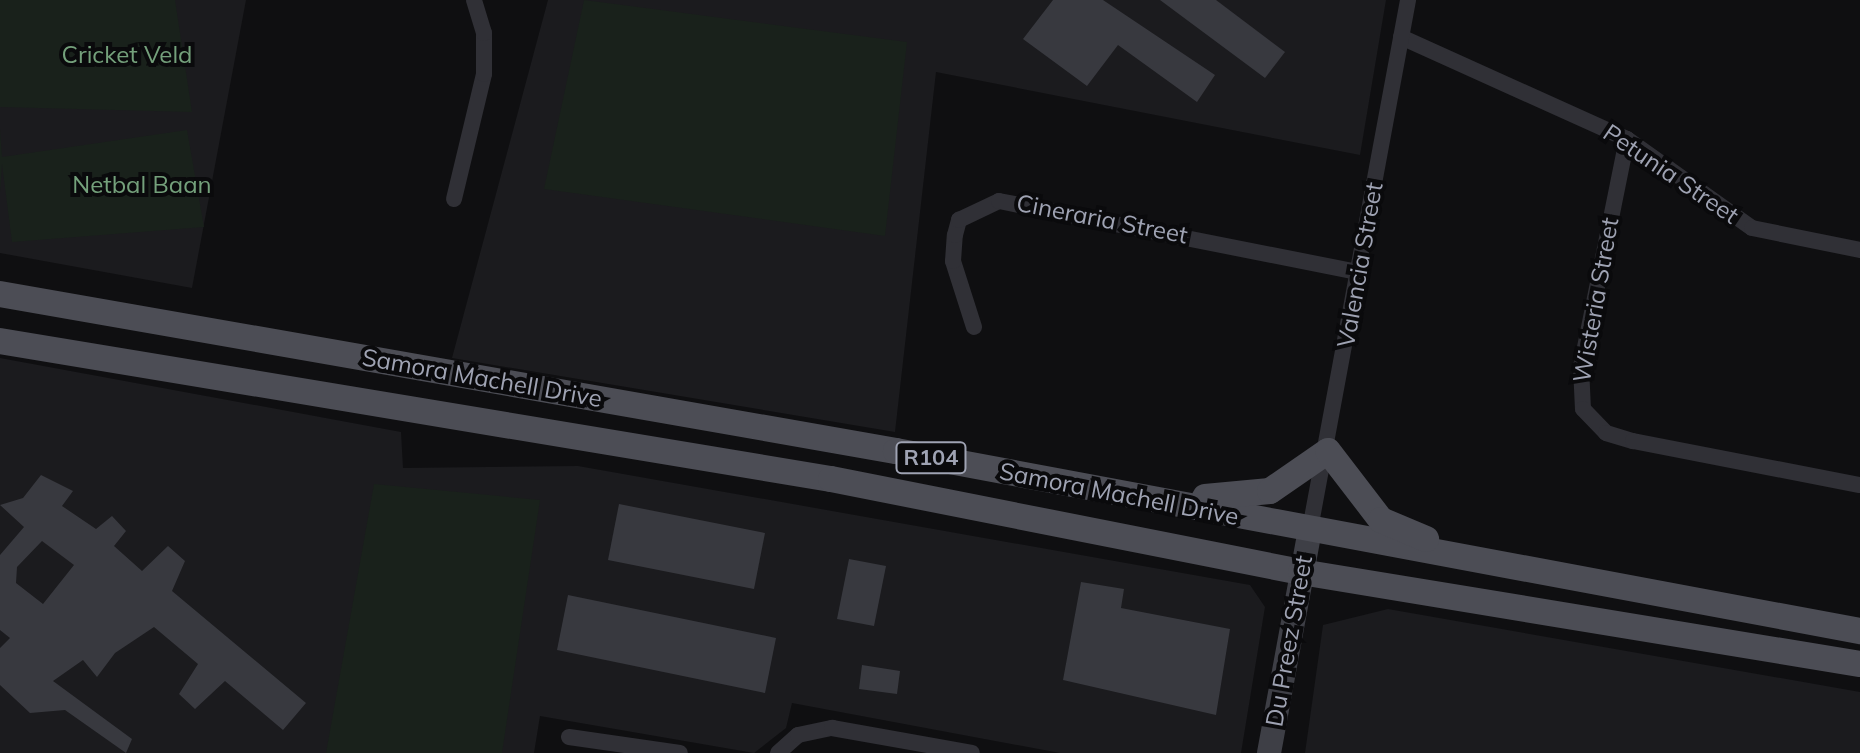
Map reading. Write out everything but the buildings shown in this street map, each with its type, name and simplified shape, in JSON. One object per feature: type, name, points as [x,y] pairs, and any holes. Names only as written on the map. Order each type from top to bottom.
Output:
[{"type":"main road","name":"Samora Machell Drive","points":[[0,294],[1860,631]]},
{"type":"main road","name":"Samora Machell Drive","points":[[0,341],[831,479],[1301,572],[1860,664]]},
{"type":"main road","points":[[1110,494],[1243,498],[1290,482],[1328,451],[1381,520],[1410,534],[1604,584]]},
{"type":"street","points":[[454,199],[484,74],[484,33],[474,0]]},
{"type":"street","name":"Valencia Street","points":[[1310,529],[1328,451],[1408,0]]},
{"type":"street","name":"Petunia Street","points":[[1401,37],[1627,139],[1752,228],[1860,250]]},
{"type":"street","name":"Wisteria Street","points":[[1627,139],[1581,367],[1583,409],[1606,433],[1633,441],[1860,485]]},
{"type":"street","name":"Cineraria Street","points":[[974,327],[953,261],[955,235],[959,220],[999,201],[1358,272]]},
{"type":"street","name":"Du Preez Street","points":[[1270,753],[1310,529]]},
{"type":"street","points":[[778,753],[798,735],[832,728],[972,753]]},
{"type":"street","points":[[569,737],[680,753]]},
{"type":"shaded area","points":[[0,0],[246,0],[192,288],[0,253]]},
{"type":"shaded area","points":[[548,0],[1386,0],[1360,155],[936,72],[895,432],[452,358]]},
{"type":"shaded area","points":[[0,358],[401,432],[403,468],[578,466],[1250,585],[1265,607],[1241,753],[1060,753],[792,703],[786,728],[754,753],[540,716],[534,753],[0,753]]},
{"type":"shaded area","points":[[1388,609],[1860,692],[1860,753],[1305,753],[1323,625]]},
{"type":"green space","name":"Cricket Veld","points":[[0,0],[175,0],[192,112],[0,107]]},
{"type":"green space","points":[[584,0],[907,42],[885,236],[544,189]]},
{"type":"green space","name":"Netbal Baan","points":[[0,129],[2,157],[187,130],[204,227],[12,242],[2,164],[0,193]]},
{"type":"green space","points":[[374,484],[540,500],[502,753],[326,753]]}]
